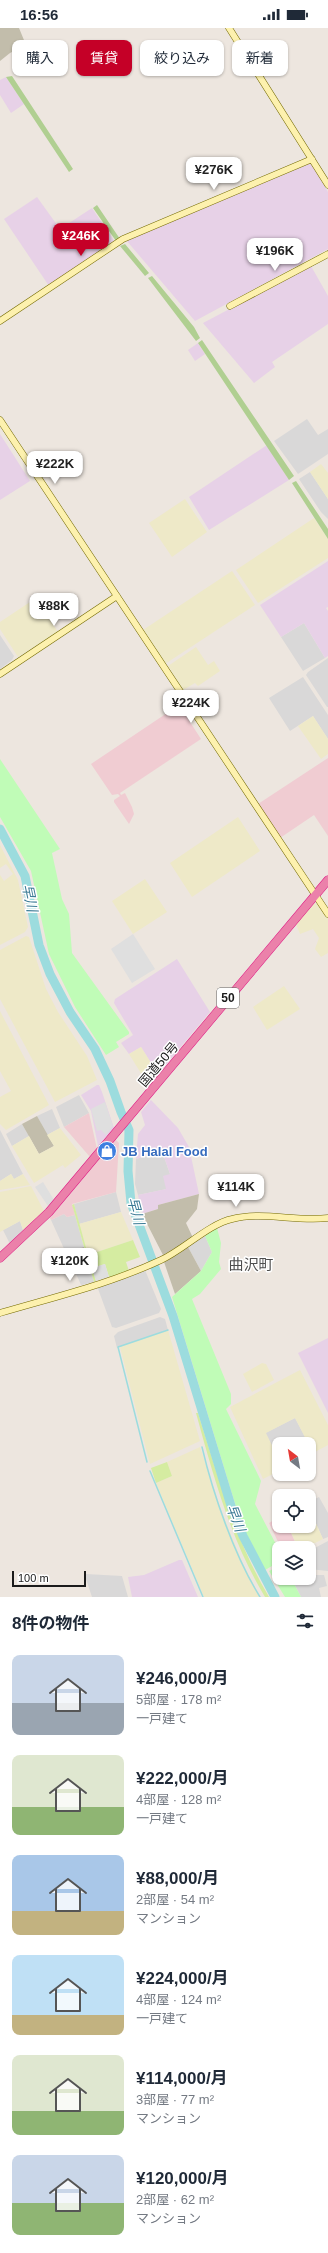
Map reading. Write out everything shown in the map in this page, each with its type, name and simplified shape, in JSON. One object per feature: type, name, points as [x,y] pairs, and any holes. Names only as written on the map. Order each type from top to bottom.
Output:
[{"type":"highway","name":"国道50号","points":[[0,1258],[46,1216],[328,880]]},
{"type":"street","points":[[229,28],[328,185]]},
{"type":"street","points":[[0,321],[123,239],[312,159]]},
{"type":"street","points":[[230,306],[328,254]]},
{"type":"street","points":[[0,420],[328,914]]},
{"type":"street","points":[[0,674],[117,596]]},
{"type":"street","points":[[0,1313],[94,1285],[160,1261],[232,1218],[254,1215],[276,1218],[328,1218]]},
{"type":"shaded area","points":[[0,28],[19,28],[24,40],[12,40],[12,52],[0,61]]},
{"type":"shaded area","points":[[6,77],[24,104],[11,113],[0,95],[0,80]]},
{"type":"shaded area","points":[[311,163],[328,192],[328,249],[195,321],[126,240]]},
{"type":"shaded area","points":[[37,197],[60,229],[92,208],[115,242],[49,286],[4,219]]},
{"type":"shaded area","points":[[311,266],[328,296],[328,324],[272,362],[275,367],[254,383],[203,323]]},
{"type":"shaded area","points":[[198,343],[205,354],[195,361],[188,350]]},
{"type":"shaded area","points":[[307,419],[318,435],[328,429],[328,454],[298,474],[274,441]]},
{"type":"shaded area","points":[[0,434],[30,481],[0,500]]},
{"type":"shaded area","points":[[267,445],[289,480],[209,530],[189,497]]},
{"type":"shaded area","points":[[321,464],[328,473],[328,499],[310,472]]},
{"type":"shaded area","points":[[310,472],[328,499],[328,519],[321,512],[299,479]]},
{"type":"shaded area","points":[[185,499],[207,532],[172,557],[149,523]]},
{"type":"shaded area","points":[[314,518],[328,539],[328,558],[258,603],[236,570]]},
{"type":"shaded area","points":[[328,561],[328,607],[326,608],[328,611],[328,656],[325,658],[304,623],[281,637],[260,605]]},
{"type":"shaded area","points":[[232,571],[255,605],[165,664],[143,630]]},
{"type":"shaded area","points":[[36,598],[58,632],[18,657],[0,629],[0,622]]},
{"type":"shaded area","points":[[304,623],[325,658],[303,671],[281,637]]},
{"type":"shaded area","points":[[0,635],[14,656],[12,660],[0,669]]},
{"type":"shaded area","points":[[196,647],[208,665],[214,661],[220,671],[198,686],[195,683],[183,690],[168,666]]},
{"type":"shaded area","points":[[328,658],[328,707],[327,707],[306,675]]},
{"type":"shaded area","points":[[303,677],[328,715],[328,739],[313,716],[290,731],[269,698]]},
{"type":"shaded area","points":[[179,705],[201,739],[120,793],[121,795],[125,793],[132,807],[134,814],[129,824],[114,802],[114,800],[120,796],[118,794],[112,795],[91,764]]},
{"type":"shaded area","points":[[313,716],[328,739],[328,754],[321,759],[298,726]]},
{"type":"shaded area","points":[[328,758],[328,836],[314,815],[280,838],[258,804]]},
{"type":"shaded area","points":[[238,817],[260,851],[192,897],[170,863]]},
{"type":"shaded area","points":[[0,845],[18,880],[28,927],[25,932],[0,945],[0,875],[4,881],[13,874],[6,864],[0,868]]},
{"type":"shaded area","points":[[145,879],[167,912],[133,934],[112,901]]},
{"type":"shaded area","points":[[314,903],[319,905],[328,918],[328,953],[321,957],[315,949],[319,938],[313,929],[300,934],[296,924]]},
{"type":"shaded area","points":[[133,934],[155,969],[132,983],[111,949]]},
{"type":"shaded area","points":[[26,936],[29,937],[46,989],[58,1012],[87,1056],[97,1080],[55,1102],[0,999],[0,950]]},
{"type":"shaded area","points":[[177,959],[210,1012],[158,1074],[141,1047],[129,1054],[121,1043],[133,1035],[114,1003],[115,999]]},
{"type":"shaded area","points":[[284,986],[300,1009],[267,1030],[253,1007]]},
{"type":"shaded area","points":[[0,1011],[49,1105],[6,1130],[0,1124],[0,1097],[11,1091],[0,1071]]},
{"type":"shaded area","points":[[141,1047],[158,1074],[150,1084],[147,1083],[129,1054]]},
{"type":"shaded area","points":[[99,1085],[102,1092],[114,1128],[98,1146],[91,1111],[81,1095]]},
{"type":"shaded area","points":[[79,1095],[89,1113],[64,1127],[56,1107]]},
{"type":"shaded area","points":[[151,1100],[178,1128],[189,1147],[199,1194],[158,1205],[158,1209],[142,1214],[138,1195],[166,1189],[163,1176],[170,1174],[162,1151],[136,1159],[138,1134],[145,1125],[141,1112]]},
{"type":"shaded area","points":[[105,1102],[113,1126],[106,1135],[101,1130],[97,1131],[91,1109]]},
{"type":"shaded area","points":[[52,1109],[60,1128],[47,1135],[37,1116]]},
{"type":"shaded area","points":[[89,1113],[97,1149],[90,1157],[64,1127]]},
{"type":"shaded area","points":[[37,1116],[54,1146],[39,1154],[22,1124]]},
{"type":"shaded area","points":[[22,1124],[29,1136],[12,1146],[6,1134]]},
{"type":"shaded area","points":[[60,1128],[81,1155],[65,1168],[63,1165],[34,1183],[12,1146],[29,1136],[39,1154],[54,1146],[47,1135]]},
{"type":"shaded area","points":[[0,1130],[23,1174],[14,1179],[11,1174],[0,1181]]},
{"type":"shaded area","points":[[115,1139],[119,1143],[116,1192],[72,1204],[75,1215],[67,1217],[64,1214],[51,1220],[49,1216]]},
{"type":"shaded area","points":[[162,1151],[170,1174],[167,1189],[138,1195],[135,1184],[136,1159]]},
{"type":"shaded area","points":[[11,1174],[14,1179],[23,1174],[30,1185],[0,1190],[0,1181]]},
{"type":"shaded area","points":[[43,1182],[54,1200],[48,1206],[35,1187]]},
{"type":"shaded area","points":[[31,1186],[44,1211],[23,1230],[20,1221],[0,1232],[0,1192]]},
{"type":"shaded area","points":[[116,1192],[121,1212],[79,1224],[74,1204]]},
{"type":"shaded area","points":[[199,1194],[197,1209],[186,1223],[193,1238],[163,1255],[142,1214],[158,1209],[158,1205]]},
{"type":"shaded area","points":[[121,1212],[133,1240],[88,1255],[79,1224]]},
{"type":"shaded area","points":[[64,1214],[67,1217],[75,1215],[84,1247],[66,1253],[51,1220]]},
{"type":"shaded area","points":[[20,1221],[23,1230],[10,1244],[3,1230]]},
{"type":"shaded area","points":[[205,1236],[212,1252],[201,1271],[188,1247]]},
{"type":"shaded area","points":[[84,1247],[87,1257],[71,1262],[66,1253]]},
{"type":"shaded area","points":[[188,1247],[201,1271],[175,1294],[164,1262]]},
{"type":"shaded area","points":[[87,1257],[94,1282],[81,1285],[71,1262]]},
{"type":"shaded area","points":[[105,1264],[109,1277],[96,1281],[92,1268]]},
{"type":"shaded area","points":[[145,1270],[161,1309],[159,1313],[116,1328],[112,1327],[97,1286]]},
{"type":"shaded area","points":[[160,1317],[165,1319],[168,1330],[117,1348],[114,1336],[118,1332]]},
{"type":"shaded area","points":[[168,1330],[200,1441],[150,1464],[120,1347]]},
{"type":"shaded area","points":[[328,1338],[328,1413],[298,1353]]},
{"type":"shaded area","points":[[262,1363],[266,1364],[274,1380],[252,1392],[243,1374]]},
{"type":"shaded area","points":[[300,1370],[328,1425],[328,1445],[316,1451],[316,1437],[305,1437],[295,1418],[266,1433],[272,1445],[272,1474],[263,1479],[230,1407]]},
{"type":"shaded area","points":[[295,1418],[305,1437],[272,1437],[272,1446],[265,1433]]},
{"type":"shaded area","points":[[200,1447],[221,1510],[243,1564],[260,1597],[204,1597],[156,1483],[172,1476],[167,1462]]},
{"type":"shaded area","points":[[319,1497],[328,1513],[328,1537],[323,1539],[316,1524],[316,1498]]},
{"type":"shaded area","points":[[272,1521],[272,1529],[269,1523]]},
{"type":"shaded area","points":[[316,1524],[323,1539],[316,1542],[316,1541],[295,1541],[291,1533],[316,1533]]},
{"type":"shaded area","points":[[274,1533],[291,1533],[295,1541],[278,1541]]},
{"type":"shaded area","points":[[328,1541],[328,1571],[316,1570],[316,1547]]},
{"type":"shaded area","points":[[182,1560],[198,1597],[132,1597],[128,1577],[144,1575]]},
{"type":"shaded area","points":[[86,1574],[122,1576],[128,1597],[92,1597],[85,1576]]},
{"type":"shaded area","points":[[316,1575],[324,1575],[327,1586],[319,1588],[321,1597],[301,1597],[295,1585],[316,1585]]},
{"type":"green space","points":[[12,76],[73,169],[69,172],[6,77]]},
{"type":"green space","points":[[97,205],[120,239],[116,241],[93,208]]},
{"type":"green space","points":[[125,244],[149,273],[145,276],[120,246]]},
{"type":"green space","points":[[152,276],[194,327],[200,338],[196,341],[148,278]]},
{"type":"green space","points":[[202,340],[294,476],[289,480],[198,343]]},
{"type":"green space","points":[[296,481],[328,529],[328,539],[292,483]]},
{"type":"green space","points":[[0,759],[60,849],[52,853],[62,899],[69,914],[72,953],[129,1032],[129,1034],[116,1042],[119,1047],[106,1055],[75,1007],[49,954],[31,871],[0,817]]},
{"type":"green space","points":[[74,1204],[88,1255],[133,1240],[140,1257],[126,1262],[129,1271],[109,1277],[105,1264],[92,1268],[96,1281],[94,1282],[72,1205]]},
{"type":"green space","points":[[217,1228],[221,1243],[219,1262],[221,1269],[200,1294],[192,1299],[231,1394],[231,1404],[226,1409],[261,1481],[255,1504],[274,1541],[272,1541],[272,1566],[265,1570],[249,1541],[237,1510],[172,1297],[201,1271],[212,1252],[205,1236]]},
{"type":"green space","points":[[196,1413],[198,1413],[220,1484],[246,1553],[269,1597],[265,1597],[253,1576],[233,1531],[216,1484]]},
{"type":"green space","points":[[167,1462],[172,1476],[156,1483],[151,1468]]},
{"type":"green space","points":[[278,1585],[295,1585],[301,1597],[285,1597]]},
{"type":"waterway","name":"早川","points":[[0,829],[25,876],[39,945],[50,974],[70,1012],[95,1049],[110,1081],[129,1130],[128,1171],[131,1203],[173,1316],[232,1509],[243,1536],[275,1597]]},
{"type":"waterway","points":[[147,1462],[118,1347],[168,1330]]},
{"type":"waterway","points":[[202,1447],[225,1524],[250,1580],[260,1597]]},
{"type":"waterway","points":[[150,1471],[203,1597]]},
{"type":"place","name":"JB Halal Food","points":[[107,1151]]},
{"type":"district","name":"曲沢町","points":[[251,1265]]}]
